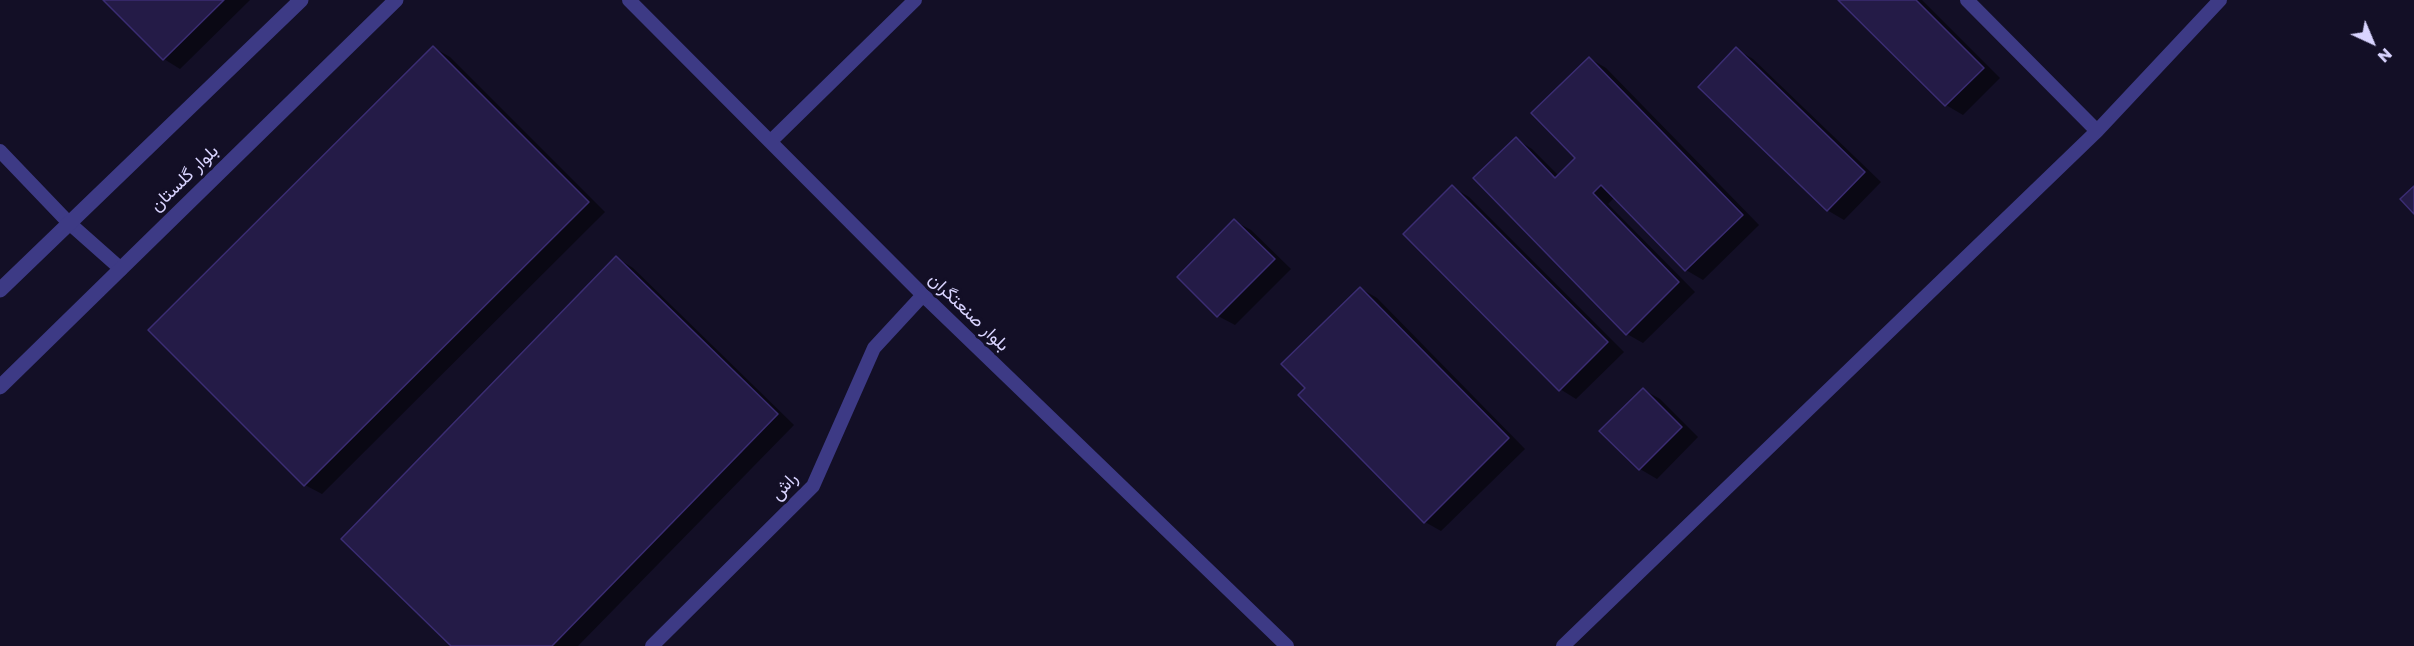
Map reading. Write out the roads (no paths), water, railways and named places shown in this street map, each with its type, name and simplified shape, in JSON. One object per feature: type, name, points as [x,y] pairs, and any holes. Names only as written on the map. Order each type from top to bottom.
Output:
[{"type":"street","points":[[0,290],[301,0]]},
{"type":"street","name":"بلوار گلستان","points":[[0,387],[396,0]]},
{"type":"lane","name":"بلوار صنعتگران","points":[[628,0],[923,295],[1287,646]]},
{"type":"lane","points":[[771,141],[915,0]]},
{"type":"lane","points":[[1967,0],[2097,131]]},
{"type":"lane","points":[[1563,646],[2097,131],[2220,0]]},
{"type":"lane","points":[[0,151],[68,222],[121,269]]},
{"type":"lane","name":"راش","points":[[652,646],[813,486],[874,348],[923,295]]}]
